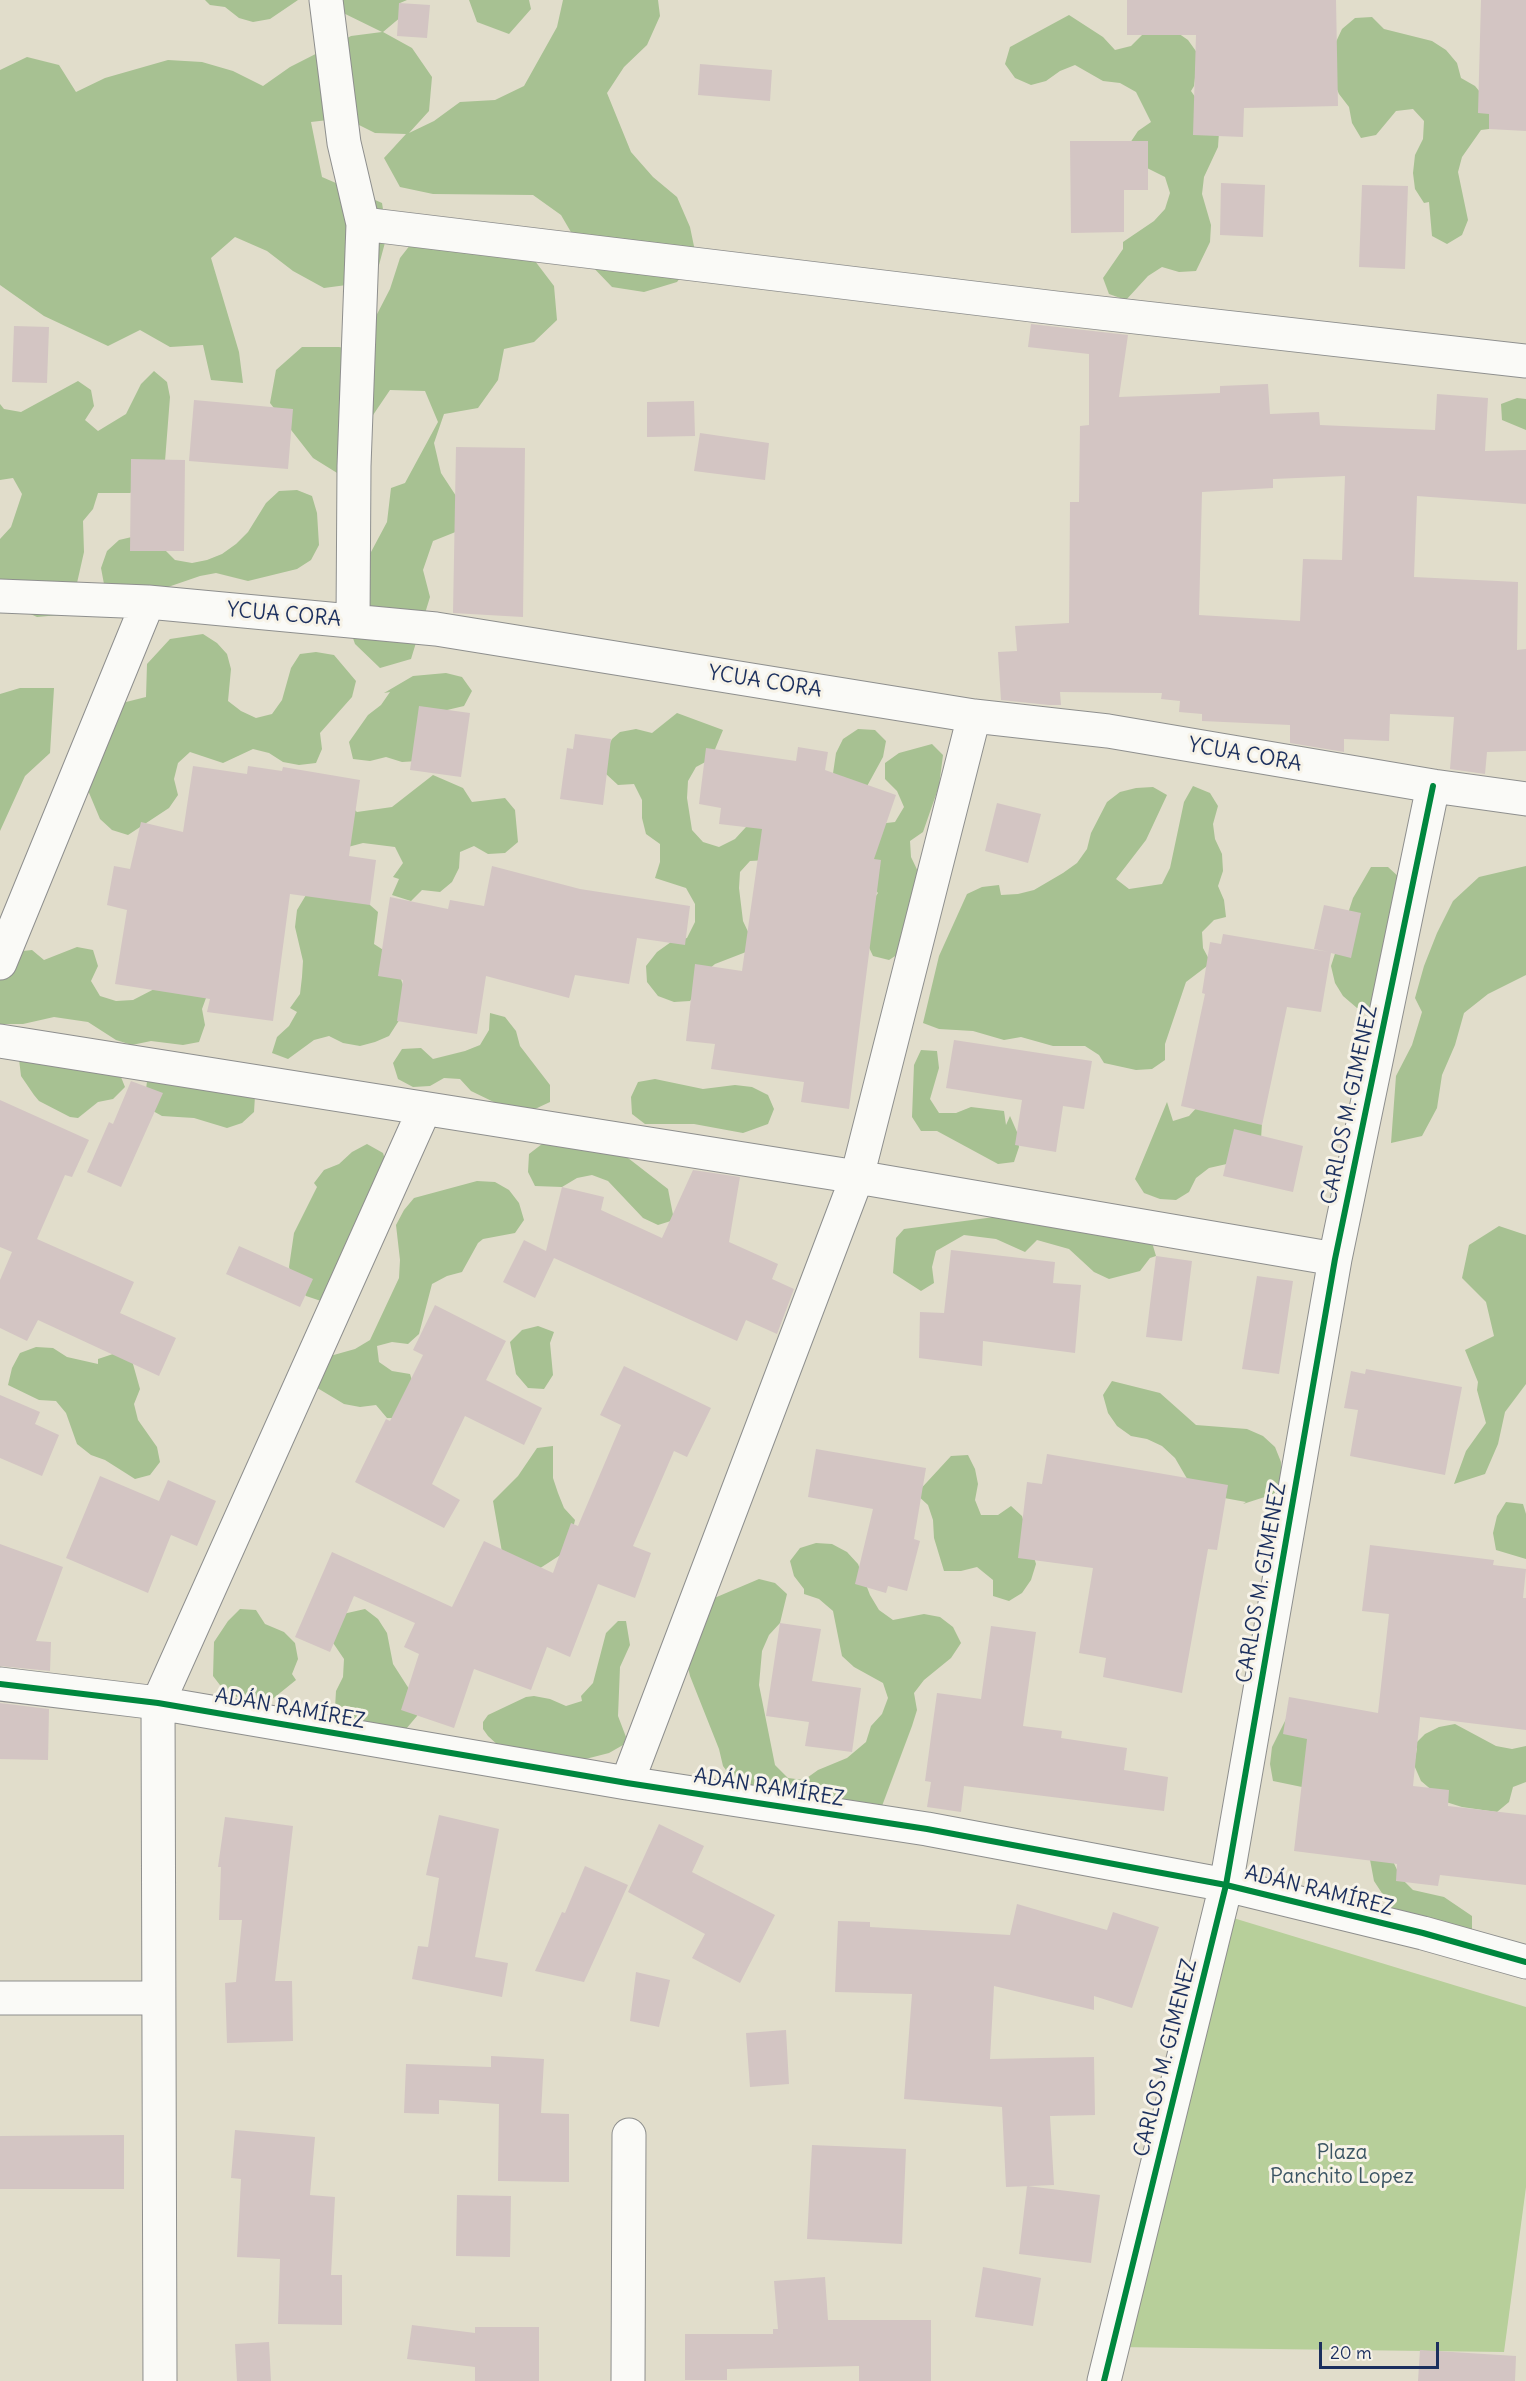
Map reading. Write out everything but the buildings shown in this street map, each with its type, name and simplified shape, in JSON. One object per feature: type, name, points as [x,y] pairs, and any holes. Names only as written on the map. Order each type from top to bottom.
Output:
[{"type":"street","points":[[326,0],[344,142],[363,224],[354,466],[353,621]]},
{"type":"street","points":[[363,224],[1044,307],[1526,361]]},
{"type":"street","name":"YCUA CORA","points":[[0,596],[147,602],[436,629],[974,716],[1108,731],[1434,786],[1526,799]]},
{"type":"street","points":[[0,963],[147,602]]},
{"type":"street","points":[[627,1784],[857,1177],[974,716]]},
{"type":"street","name":"CARLOS M. GIMENEZ","points":[[1104,2381],[1226,1885],[1335,1259],[1434,786]]},
{"type":"street","points":[[0,1041],[857,1177],[1335,1259]]},
{"type":"street","points":[[160,2381],[157,1998],[158,1702],[424,1110]]},
{"type":"street","name":"ADÁN RAMÍREZ","points":[[0,1684],[158,1702],[627,1784],[927,1829],[1226,1885],[1423,1933],[1526,1962]]},
{"type":"street","points":[[0,1998],[157,1998]]},
{"type":"street","points":[[628,2381],[629,2135]]},
{"type":"green space","points":[[205,0],[298,0],[270,19],[253,22],[239,18],[225,7],[210,5]]},
{"type":"green space","points":[[329,0],[407,0],[400,3],[408,11],[383,32],[412,48],[432,77],[429,111],[409,133],[434,121],[460,102],[495,100],[524,86],[557,27],[563,0],[658,0],[660,16],[647,45],[624,67],[607,93],[631,152],[653,177],[677,197],[690,227],[696,256],[677,282],[644,292],[612,287],[589,263],[561,215],[533,195],[433,194],[400,187],[384,158],[406,134],[375,133],[345,118],[311,122],[322,177],[382,203],[387,235],[379,265],[354,284],[324,288],[293,271],[267,251],[235,237],[211,258],[239,352],[243,383],[211,380],[203,345],[170,347],[140,330],[108,346],[44,316],[0,285],[0,70],[27,57],[59,65],[76,92],[105,78],[168,60],[202,62],[233,71],[263,86],[290,67],[351,36],[382,32],[331,7]]},
{"type":"green space","points":[[469,0],[529,0],[531,9],[509,34],[477,22]]},
{"type":"green space","points":[[1069,15],[1103,37],[1115,50],[1131,46],[1143,34],[1175,31],[1188,40],[1198,54],[1194,86],[1191,91],[1219,132],[1218,147],[1204,177],[1202,194],[1211,225],[1210,242],[1196,271],[1179,272],[1162,267],[1148,276],[1126,300],[1109,294],[1103,278],[1123,249],[1123,242],[1154,221],[1165,209],[1170,193],[1165,177],[1135,162],[1128,146],[1138,131],[1151,122],[1136,92],[1120,83],[1103,81],[1075,65],[1060,71],[1046,81],[1031,85],[1015,78],[1005,64],[1010,47]]},
{"type":"green space","points":[[1372,17],[1384,29],[1432,41],[1446,50],[1457,63],[1461,78],[1475,86],[1485,98],[1490,114],[1489,129],[1481,130],[1462,157],[1458,172],[1468,220],[1462,235],[1447,244],[1432,236],[1429,202],[1424,203],[1415,189],[1413,173],[1415,155],[1423,139],[1424,121],[1413,109],[1396,111],[1376,135],[1361,138],[1352,123],[1349,107],[1339,94],[1332,78],[1335,44],[1342,29],[1355,18]]},
{"type":"green space","points":[[421,231],[535,261],[554,286],[557,320],[534,342],[504,349],[498,380],[478,408],[444,414],[434,443],[441,473],[458,499],[463,529],[433,541],[423,570],[430,597],[411,659],[380,668],[355,644],[344,612],[351,580],[371,552],[387,522],[391,488],[405,483],[438,422],[425,391],[390,390],[371,418],[342,476],[313,458],[270,403],[276,370],[302,347],[339,347],[370,353],[374,320],[390,289],[400,258]]},
{"type":"green space","points":[[154,371],[167,382],[170,397],[165,461],[144,486],[130,493],[98,493],[93,509],[83,521],[84,552],[70,614],[37,617],[0,600],[0,539],[11,527],[22,494],[13,478],[0,480],[0,404],[4,409],[21,412],[78,381],[91,390],[94,406],[85,420],[98,431],[126,414],[141,384]]},
{"type":"green space","points":[[1517,398],[1526,399],[1526,430],[1502,420],[1501,404]]},
{"type":"green space","points":[[297,490],[312,496],[317,513],[319,545],[311,560],[297,569],[248,581],[216,573],[200,576],[168,587],[158,598],[104,584],[101,568],[107,551],[119,540],[136,536],[163,548],[175,560],[192,563],[207,560],[222,554],[236,544],[248,532],[266,503],[279,491]]},
{"type":"green space","points":[[203,634],[217,643],[227,654],[231,669],[228,701],[241,711],[256,718],[272,714],[282,700],[291,668],[300,654],[316,652],[334,655],[356,681],[352,697],[320,733],[322,749],[316,763],[299,765],[283,762],[269,753],[253,749],[223,763],[190,752],[178,763],[174,779],[178,795],[169,808],[128,835],[112,830],[100,819],[87,788],[114,705],[146,697],[147,664],[170,639]]},
{"type":"green space","points":[[446,673],[462,677],[472,691],[464,706],[447,710],[435,720],[418,761],[402,762],[386,757],[370,761],[353,759],[349,742],[368,715],[381,705],[390,692],[384,693],[413,676]]},
{"type":"green space","points":[[20,688],[54,688],[50,753],[25,776],[0,831],[0,694]]},
{"type":"green space","points":[[677,713],[723,730],[711,759],[696,767],[688,781],[687,798],[692,830],[703,842],[719,847],[735,839],[749,820],[831,787],[836,753],[843,739],[858,729],[875,730],[886,741],[883,757],[860,799],[878,824],[895,822],[904,807],[897,791],[885,779],[885,763],[899,753],[932,744],[943,755],[939,786],[923,832],[910,841],[911,857],[925,886],[903,951],[889,960],[873,956],[866,941],[868,907],[878,893],[873,887],[767,860],[750,861],[740,872],[739,888],[743,921],[750,936],[746,952],[715,964],[703,974],[700,989],[690,1001],[674,1002],[658,996],[647,982],[646,966],[657,952],[671,942],[687,938],[695,922],[695,904],[686,888],[655,878],[660,862],[660,844],[646,834],[642,818],[642,800],[634,784],[618,785],[605,773],[604,755],[612,739],[620,732],[636,729],[652,733]]},
{"type":"green space","points":[[433,775],[463,788],[472,802],[505,798],[515,810],[518,842],[505,853],[488,854],[474,846],[460,852],[459,868],[452,882],[440,892],[422,890],[411,901],[392,895],[399,879],[393,877],[403,863],[395,847],[363,843],[348,847],[345,801],[357,812],[392,807]]},
{"type":"green space","points":[[1193,786],[1210,793],[1218,806],[1213,824],[1215,839],[1222,854],[1223,871],[1218,886],[1224,900],[1226,917],[1214,920],[1202,932],[1203,948],[1211,963],[1186,982],[1165,1044],[1165,1060],[1152,1069],[1136,1070],[1104,1063],[1099,1055],[1085,1046],[1053,1046],[1021,1037],[1004,1040],[973,1031],[939,1029],[923,1023],[939,956],[967,894],[982,887],[999,885],[1001,895],[1034,890],[1077,863],[1087,849],[1091,833],[1107,802],[1120,792],[1153,787],[1167,795],[1146,840],[1116,879],[1129,889],[1162,884],[1170,868],[1184,802]]},
{"type":"green space","points":[[1526,866],[1526,975],[1488,994],[1464,1013],[1455,1045],[1442,1075],[1437,1108],[1422,1136],[1391,1143],[1396,1076],[1412,1045],[1422,1012],[1415,998],[1437,933],[1453,901],[1479,877]]},
{"type":"green space","points":[[1371,867],[1388,867],[1400,878],[1390,936],[1378,967],[1381,983],[1373,1011],[1357,1008],[1343,996],[1335,983],[1331,966],[1353,898]]},
{"type":"green space","points":[[362,890],[370,905],[378,912],[374,944],[388,953],[396,966],[406,993],[407,1008],[389,1036],[375,1042],[360,1046],[343,1043],[329,1036],[314,1040],[288,1059],[272,1053],[277,1037],[289,1026],[297,1012],[290,1008],[300,994],[302,977],[303,961],[295,927],[297,910],[306,895]]},
{"type":"green space","points":[[77,947],[93,950],[98,966],[91,981],[100,996],[116,1001],[133,1000],[162,985],[206,998],[202,1009],[205,1025],[199,1042],[183,1045],[151,1041],[132,1045],[116,1040],[88,1022],[54,1017],[23,1024],[0,1024],[0,961],[14,952],[32,950],[44,960]]},
{"type":"green space","points":[[490,1013],[505,1017],[516,1031],[520,1046],[550,1085],[550,1102],[535,1109],[502,1106],[471,1091],[460,1079],[444,1078],[430,1086],[413,1087],[398,1079],[393,1063],[402,1049],[421,1048],[433,1059],[480,1045],[489,1030]]},
{"type":"green space","points":[[921,1050],[937,1051],[939,1068],[930,1099],[939,1113],[956,1113],[971,1107],[1004,1111],[1006,1125],[1010,1116],[1017,1132],[1019,1147],[1014,1162],[998,1164],[937,1131],[921,1131],[912,1117],[914,1065]]},
{"type":"green space","points":[[169,1051],[186,1053],[201,1060],[255,1096],[254,1112],[242,1123],[227,1128],[194,1118],[162,1116],[144,1106],[148,1073],[154,1056]]},
{"type":"green space","points":[[19,1059],[119,1072],[125,1087],[113,1099],[98,1102],[78,1118],[70,1117],[39,1101],[21,1076]]},
{"type":"green space","points":[[655,1079],[703,1089],[735,1085],[752,1087],[768,1095],[774,1109],[768,1124],[743,1133],[694,1124],[645,1124],[632,1114],[631,1097],[638,1082]]},
{"type":"green space","points":[[1167,1102],[1173,1121],[1189,1116],[1200,1104],[1263,1107],[1261,1139],[1240,1161],[1209,1168],[1196,1178],[1189,1192],[1176,1200],[1160,1199],[1144,1193],[1135,1179]]},
{"type":"green space","points":[[558,1141],[614,1149],[628,1158],[668,1189],[674,1220],[658,1225],[643,1218],[608,1181],[592,1175],[577,1178],[562,1187],[535,1186],[528,1172],[529,1154],[542,1144]]},
{"type":"green space","points":[[367,1144],[383,1153],[388,1169],[321,1301],[306,1296],[294,1283],[289,1267],[294,1233],[317,1187],[314,1183],[324,1170],[339,1164],[352,1152]]},
{"type":"green space","points":[[477,1181],[495,1182],[509,1190],[519,1203],[524,1220],[515,1233],[483,1239],[478,1243],[462,1272],[447,1276],[432,1284],[419,1334],[408,1344],[392,1342],[377,1346],[379,1362],[392,1371],[410,1374],[415,1390],[403,1418],[387,1418],[376,1405],[360,1407],[344,1404],[314,1386],[323,1358],[355,1349],[370,1340],[399,1278],[400,1260],[396,1225],[404,1210],[414,1198]]},
{"type":"green space","points":[[1002,1216],[1151,1239],[1156,1256],[1150,1258],[1140,1271],[1109,1279],[1094,1272],[1069,1249],[1037,1240],[1025,1252],[996,1239],[964,1235],[936,1251],[932,1267],[934,1283],[921,1291],[893,1273],[896,1238],[904,1229]]},
{"type":"green space","points":[[1499,1226],[1526,1235],[1526,1384],[1505,1412],[1498,1444],[1485,1474],[1454,1484],[1466,1451],[1486,1423],[1477,1390],[1478,1382],[1465,1350],[1494,1336],[1486,1302],[1462,1278],[1469,1245]]},
{"type":"green space","points":[[538,1326],[554,1332],[550,1343],[553,1375],[544,1389],[528,1388],[516,1374],[510,1342],[522,1330]]},
{"type":"green space","points":[[36,1347],[53,1348],[67,1357],[98,1364],[98,1359],[113,1354],[131,1357],[140,1389],[134,1404],[138,1420],[157,1447],[160,1462],[150,1475],[135,1479],[105,1460],[91,1455],[77,1444],[66,1413],[56,1401],[39,1400],[8,1385],[12,1368],[20,1353]]},
{"type":"green space","points":[[1112,1381],[1160,1393],[1196,1425],[1247,1429],[1263,1436],[1275,1447],[1281,1462],[1281,1479],[1274,1494],[1243,1504],[1246,1502],[1208,1495],[1193,1489],[1175,1458],[1162,1446],[1147,1439],[1131,1436],[1117,1426],[1108,1413],[1103,1395]]},
{"type":"green space","points":[[553,1446],[553,1478],[564,1508],[575,1520],[568,1550],[528,1576],[502,1552],[493,1501],[518,1476],[537,1448]]},
{"type":"green space","points":[[968,1455],[975,1469],[978,1484],[975,1500],[981,1515],[998,1515],[1011,1506],[1022,1516],[1036,1564],[1031,1580],[1022,1593],[1009,1601],[993,1596],[993,1580],[977,1567],[961,1571],[944,1571],[934,1538],[933,1520],[928,1505],[916,1494],[951,1456]]},
{"type":"green space","points":[[1506,1502],[1523,1504],[1526,1514],[1526,1559],[1496,1550],[1493,1533],[1497,1516]]},
{"type":"green space","points":[[816,1543],[832,1544],[847,1552],[858,1564],[870,1595],[879,1610],[893,1620],[924,1614],[940,1617],[953,1627],[961,1643],[951,1658],[924,1680],[914,1693],[917,1710],[882,1806],[742,1792],[723,1766],[719,1749],[690,1676],[686,1659],[712,1599],[759,1579],[775,1583],[787,1594],[780,1623],[769,1635],[762,1651],[759,1685],[775,1765],[788,1778],[804,1780],[818,1770],[847,1758],[866,1742],[871,1726],[882,1714],[888,1698],[883,1683],[854,1667],[842,1656],[833,1611],[819,1599],[804,1594],[804,1589],[794,1576],[790,1561],[800,1548]]},
{"type":"green space","points":[[240,1609],[256,1610],[265,1624],[284,1632],[295,1643],[298,1659],[292,1674],[296,1680],[270,1701],[254,1702],[237,1697],[223,1689],[213,1676],[214,1642],[228,1621]]},
{"type":"green space","points":[[365,1609],[378,1619],[387,1633],[393,1664],[411,1692],[421,1700],[417,1716],[406,1729],[340,1724],[335,1708],[336,1691],[343,1677],[344,1659],[325,1631],[334,1616]]},
{"type":"green space","points":[[618,1621],[626,1621],[630,1645],[620,1667],[618,1716],[626,1737],[623,1745],[609,1753],[562,1765],[501,1748],[488,1736],[483,1729],[483,1722],[488,1715],[526,1697],[550,1699],[566,1706],[582,1701],[581,1696],[593,1683],[606,1633]]},
{"type":"green space","points":[[1287,1717],[1302,1725],[1387,1849],[1401,1878],[1413,1890],[1444,1897],[1472,1916],[1472,1933],[1393,1910],[1374,1881],[1368,1849],[1302,1787],[1273,1781],[1270,1764],[1272,1747]]},
{"type":"green space","points":[[1455,1724],[1496,1746],[1512,1749],[1526,1746],[1526,1782],[1513,1787],[1509,1802],[1497,1812],[1462,1807],[1446,1802],[1421,1781],[1414,1765],[1417,1748],[1413,1746],[1425,1734],[1439,1727]]},
{"type":"green space","name":"Plaza Panchito Lopez","points":[[1207,1910],[1526,2007],[1526,2187],[1504,2352],[1116,2347]]},
{"type":"cycle path","points":[[1104,2381],[1226,1885],[1335,1259],[1433,786]]},
{"type":"cycle path","points":[[0,1684],[158,1703],[627,1783],[927,1829],[1226,1885],[1423,1933],[1526,1962]]}]
